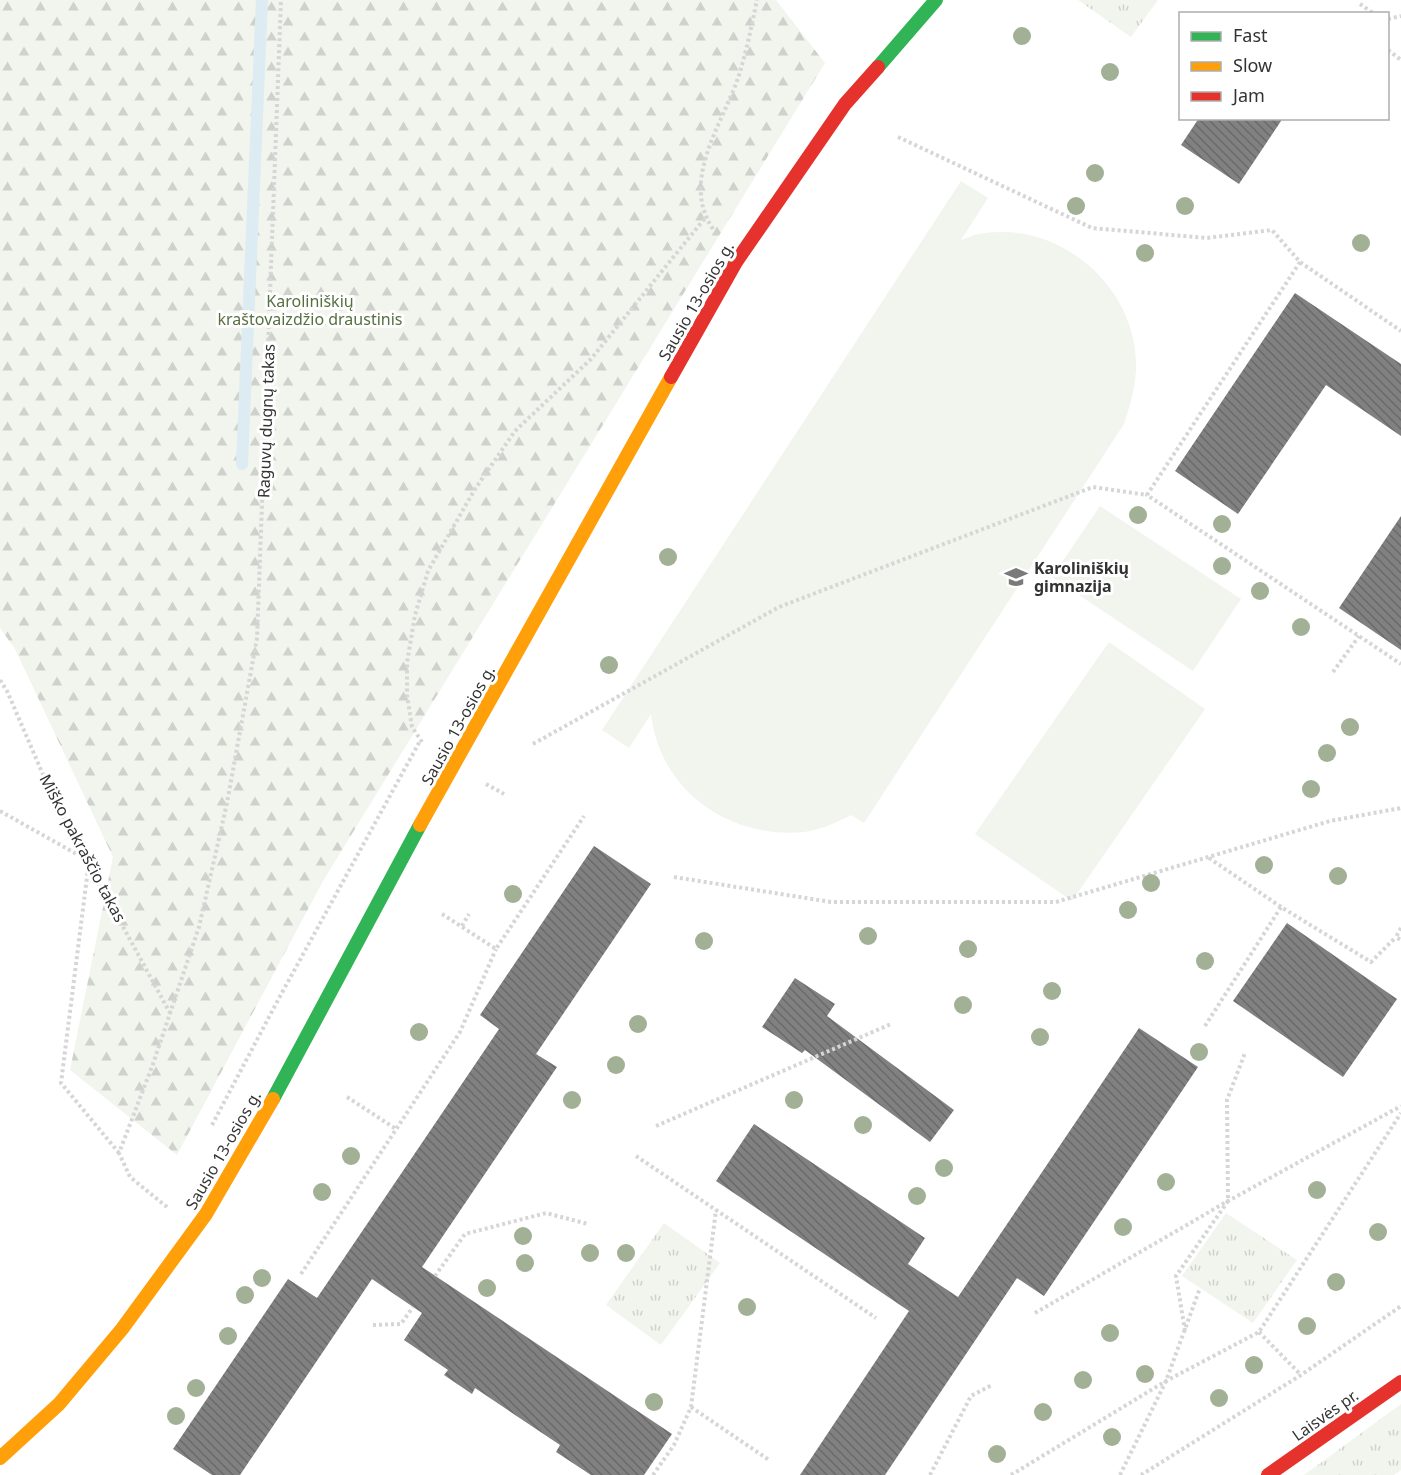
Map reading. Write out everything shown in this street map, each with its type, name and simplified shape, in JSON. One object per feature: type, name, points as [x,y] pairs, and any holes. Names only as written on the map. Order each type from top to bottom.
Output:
[{"type":"street","name":"Sausio 13-osios g.","points":[[0,1458],[58,1404],[122,1329],[206,1214],[259,1124],[416,833],[736,262],[844,104],[936,0]]},
{"type":"street","name":"Laisvės pr.","points":[[1268,1475],[1401,1382]]},
{"type":"path","name":"Raguvų dugnų takas","points":[[119,1153],[171,1014],[199,927],[227,803],[257,638],[281,0]]},
{"type":"path","points":[[736,262],[705,218],[700,194],[704,163],[739,73],[757,0]]},
{"type":"path","points":[[1360,4],[1371,12]]},
{"type":"path","points":[[898,136],[1092,228],[1207,238],[1272,230],[1300,262],[1401,331]]},
{"type":"path","points":[[207,1135],[420,741],[412,727],[407,694],[407,663],[415,615],[428,571],[475,489],[515,431],[591,359],[705,218]]},
{"type":"path","points":[[1147,495],[1300,262]]},
{"type":"path","points":[[533,744],[779,607],[1093,487],[1147,495],[1401,664]]},
{"type":"path","points":[[1333,672],[1359,636]]},
{"type":"path","name":"Miško pakraščio takas","points":[[0,680],[7,691],[54,800],[171,1014]]},
{"type":"path","points":[[674,877],[831,902],[1056,902],[1330,821],[1401,808]]},
{"type":"path","points":[[0,811],[88,861],[61,1083],[119,1153],[129,1177],[169,1208],[164,1215]]},
{"type":"path","points":[[301,1274],[460,1032],[496,949],[584,816]]},
{"type":"path","points":[[1208,858],[1281,907],[1371,962],[1396,937],[1401,928]]},
{"type":"path","points":[[1205,1026],[1281,907]]},
{"type":"path","points":[[442,914],[496,949]]},
{"type":"path","points":[[462,927],[469,914]]},
{"type":"path","points":[[1396,937],[1401,940]]},
{"type":"path","points":[[656,1126],[891,1024]]},
{"type":"path","points":[[1185,1331],[1176,1276],[1228,1201],[1227,1100],[1245,1053]]},
{"type":"path","points":[[347,1097],[396,1129]]},
{"type":"path","points":[[1035,1313],[1228,1201],[1401,1106]]},
{"type":"path","points":[[1011,1475],[1166,1381],[1259,1332],[1401,1113]]},
{"type":"path","points":[[636,1156],[876,1318]]},
{"type":"path","points":[[653,1475],[674,1445],[691,1407],[716,1210]]},
{"type":"path","points":[[435,1276],[465,1234],[546,1213],[588,1224]]},
{"type":"path","points":[[1120,1475],[1166,1381],[1200,1288]]},
{"type":"path","points":[[1141,1475],[1301,1375],[1401,1306]]},
{"type":"path","points":[[373,1325],[401,1324],[413,1307]]},
{"type":"path","points":[[1259,1332],[1301,1375]]},
{"type":"path","points":[[930,1475],[971,1396],[992,1385]]},
{"type":"path","points":[[691,1407],[768,1460]]},
{"type":"green space","name":"Karoliniškių kraštovaizdžio draustinis","points":[[0,0],[776,0],[825,63],[323,881],[177,1155],[70,1070],[113,857],[15,649],[0,628]]},
{"type":"green space","points":[[1078,0],[1158,0],[1131,37]]},
{"type":"green space","points":[[961,181],[988,198],[961,240],[978,234],[1008,232],[1038,237],[1065,249],[1089,266],[1109,287],[1124,312],[1133,340],[1136,370],[1132,397],[1124,424],[864,823],[851,815],[823,828],[804,832],[776,832],[750,827],[725,818],[703,804],[684,787],[668,766],[657,741],[651,714],[629,748],[602,730]]},
{"type":"green space","points":[[1100,506],[1241,599],[1193,671],[1052,577]]},
{"type":"green space","points":[[1109,642],[1205,709],[1072,901],[975,834]]},
{"type":"green space","points":[[1226,1213],[1297,1260],[1253,1323],[1182,1276]]},
{"type":"green space","points":[[664,1223],[720,1263],[661,1345],[606,1305]]},
{"type":"green space","points":[[1401,1404],[1401,1470],[1394,1475],[1304,1475]]},
{"type":"building","points":[[1198,120],[1282,120],[1239,184],[1181,145]]},
{"type":"building","points":[[1295,293],[1401,364],[1401,436],[1326,385],[1238,514],[1175,471]]},
{"type":"building","points":[[1401,516],[1401,650],[1339,608]]},
{"type":"building","points":[[594,846],[651,884],[536,1054],[557,1067],[422,1267],[672,1434],[644,1475],[591,1475],[556,1452],[560,1445],[475,1388],[472,1394],[444,1375],[448,1370],[404,1340],[422,1313],[372,1279],[240,1475],[212,1475],[173,1449],[288,1279],[317,1298],[499,1029],[480,1015]]},
{"type":"building","points":[[1287,923],[1397,999],[1343,1077],[1233,1001]]},
{"type":"building","points":[[795,978],[835,1004],[827,1016],[954,1110],[930,1142],[805,1050],[802,1053],[762,1027]]},
{"type":"building","points":[[1139,1028],[1198,1067],[1044,1296],[1017,1278],[885,1475],[800,1475],[909,1311],[716,1181],[754,1124],[925,1238],[908,1264],[958,1297]]},
{"type":"waterway","points":[[242,464],[262,0]]},
{"type":"traffic: fast","points":[[878,67],[936,0]]},
{"type":"traffic: fast","points":[[273,1099],[420,825]]},
{"type":"traffic: slow","points":[[420,825],[671,377]]},
{"type":"traffic: slow","points":[[0,1458],[59,1404],[122,1329],[206,1214],[273,1099]]},
{"type":"traffic: jam","points":[[671,377],[736,262],[845,104],[878,67]]},
{"type":"traffic: jam","points":[[1268,1475],[1401,1382]]},
{"type":"place","name":"Karoliniškių gimnazija","points":[[1016,577]]}]
